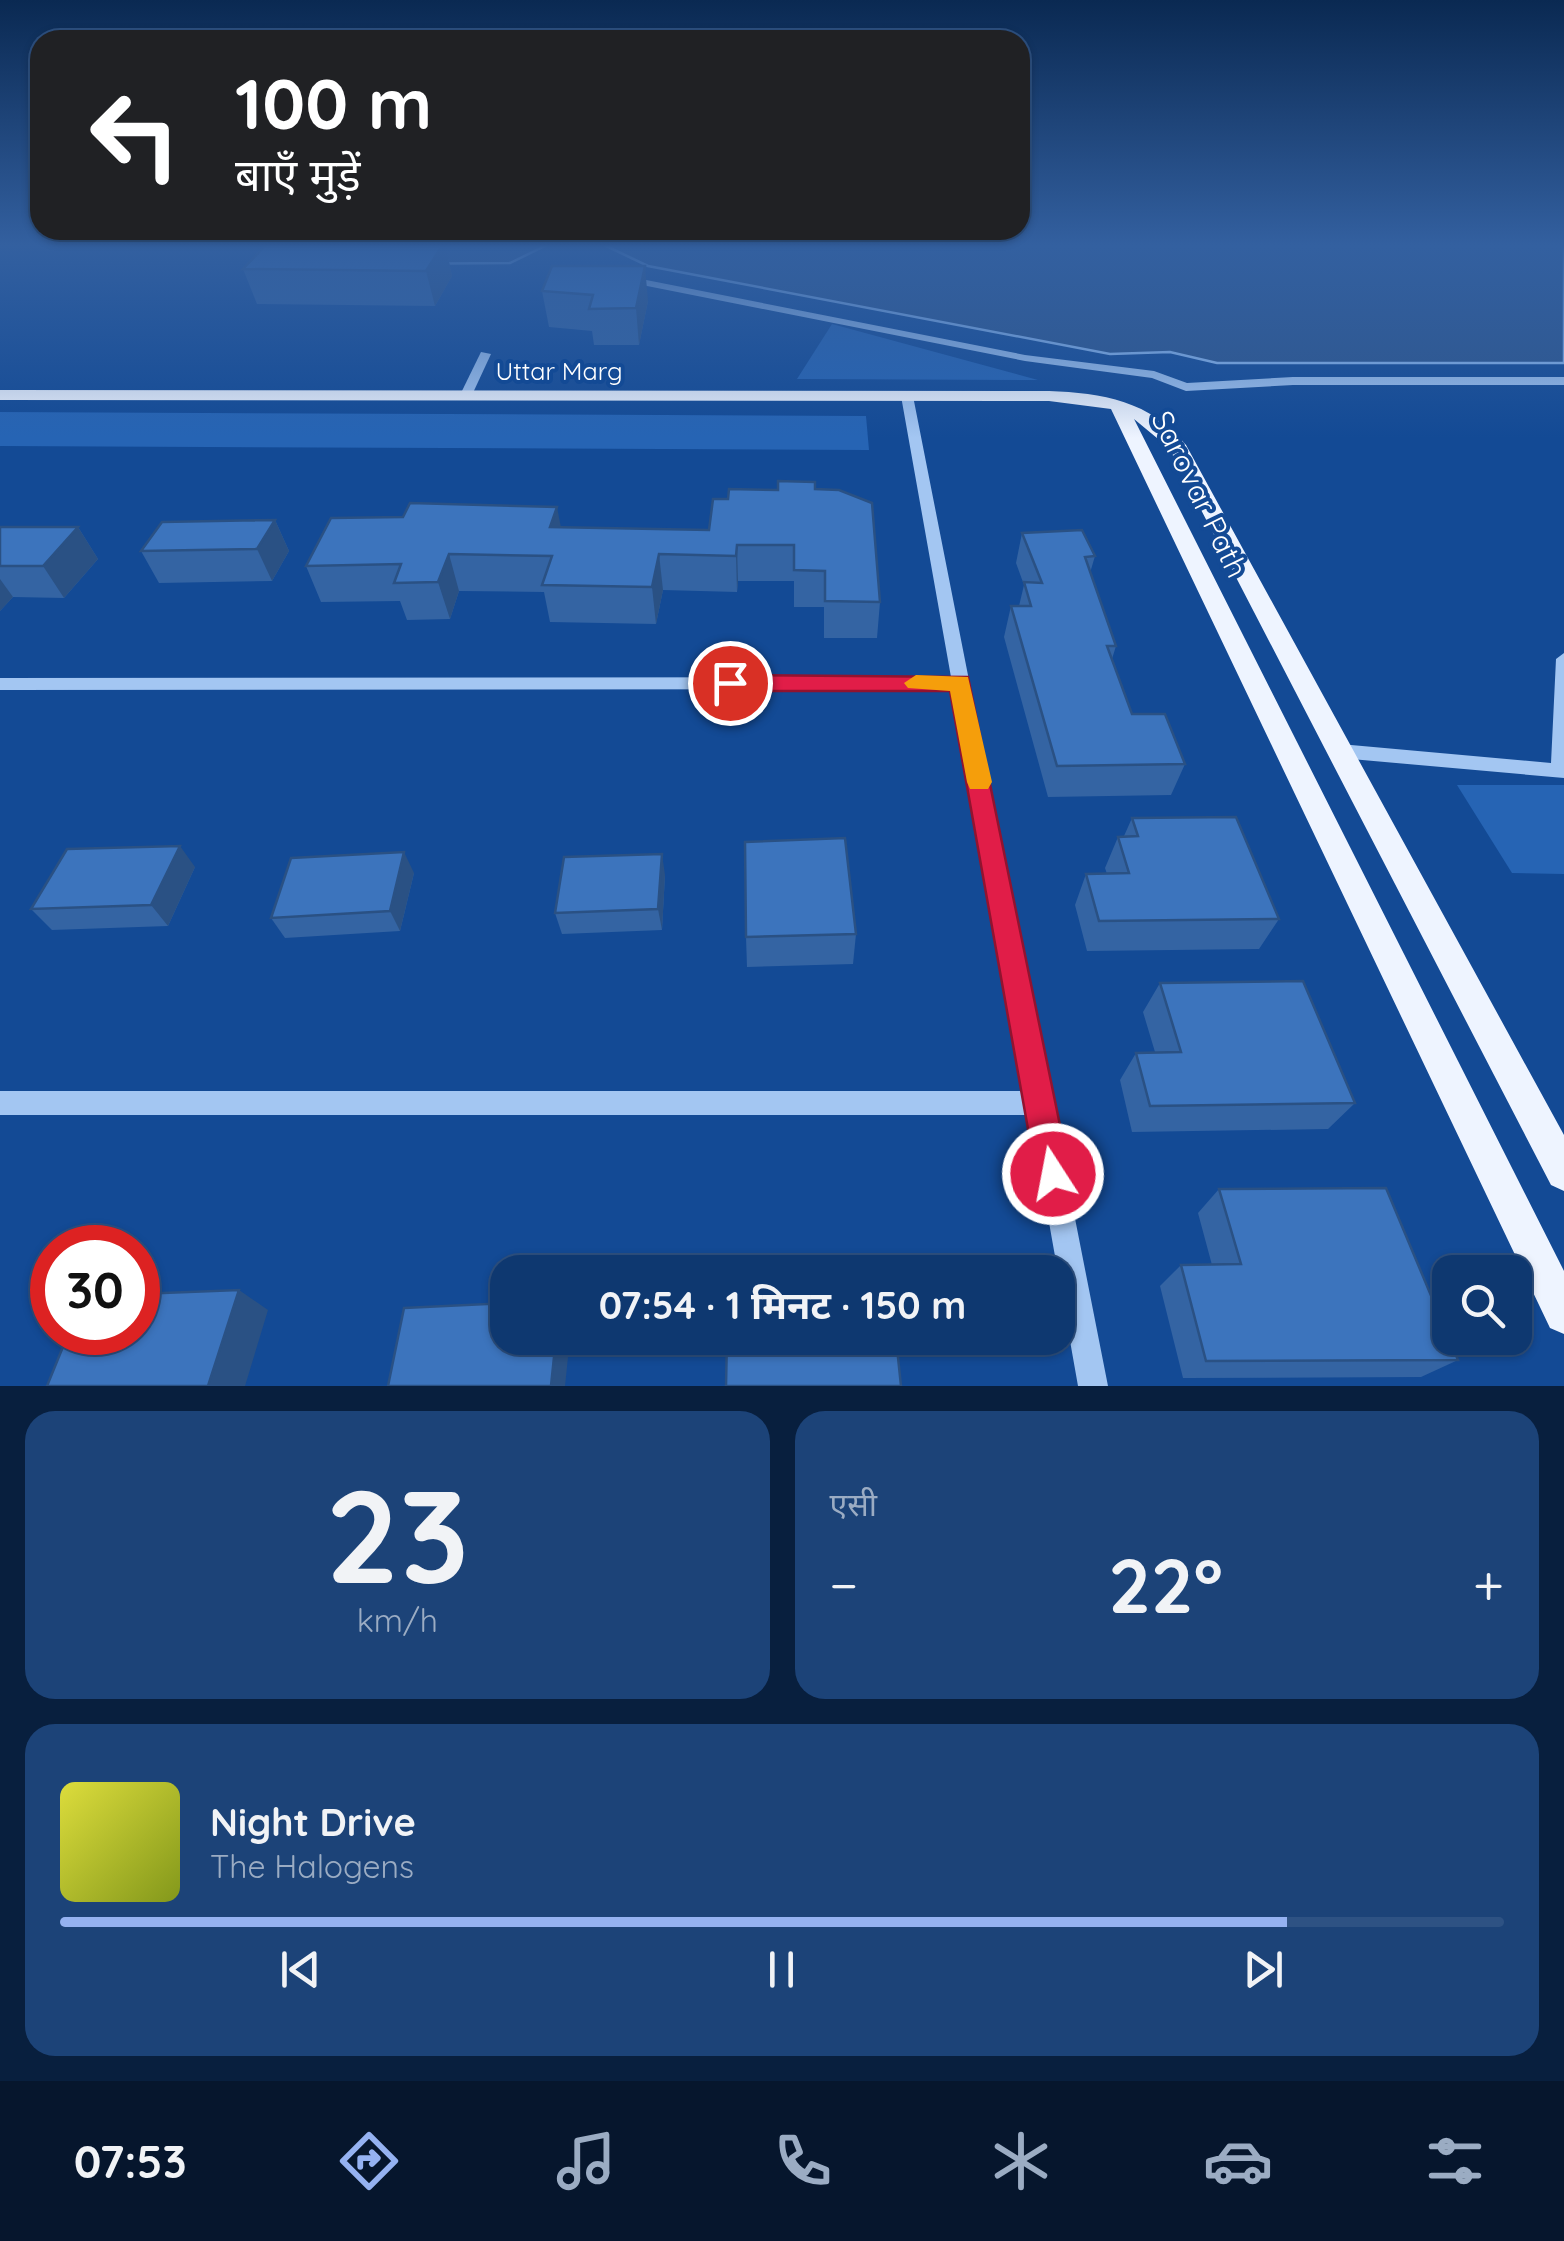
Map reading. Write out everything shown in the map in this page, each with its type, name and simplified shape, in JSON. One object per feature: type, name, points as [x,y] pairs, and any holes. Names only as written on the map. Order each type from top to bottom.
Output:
[{"type":"main road","name":"Uttar Marg","points":[[0,395],[1049,396],[1117,403]]},
{"type":"main road","name":"Sarovar Path","points":[[1117,403],[1157,422],[1176,445],[1564,1172]]},
{"type":"main road","name":"Sarovar Path","points":[[1117,403],[1564,1314]]},
{"type":"street","points":[[777,309],[1024,358],[1154,376],[1186,387],[1293,381],[1564,381]]},
{"type":"street","points":[[466,395],[485,354]]},
{"type":"street","points":[[908,396],[1093,1386]]},
{"type":"street","points":[[1340,751],[1562,771],[1564,659]]},
{"type":"street","points":[[0,684],[960,683]]},
{"type":"street","points":[[0,1103],[1040,1103]]},
{"type":"shaded area","points":[[872,309],[1564,309],[1564,363],[1217,363],[1170,352],[1110,354]]},
{"type":"shaded area","points":[[832,324],[1038,380],[797,379]]},
{"type":"shaded area","points":[[0,412],[866,416],[869,450],[0,446]]},
{"type":"shaded area","points":[[1457,785],[1564,785],[1564,874],[1512,873]]},
{"type":"building","points":[[778,481],[815,482],[815,489],[839,490],[872,503],[880,602],[825,601],[825,571],[794,570],[794,545],[737,545],[736,556],[659,554],[652,587],[542,585],[552,556],[449,554],[438,582],[394,583],[401,564],[306,566],[331,518],[403,517],[410,503],[557,507],[550,527],[709,530],[713,499],[728,499],[729,489],[778,490]]},
{"type":"building","points":[[275,520],[257,549],[141,551],[162,522]]},
{"type":"building","points":[[0,527],[78,527],[43,566],[0,566]]},
{"type":"building","points":[[1082,530],[1095,556],[1085,557],[1116,646],[1107,646],[1132,714],[1165,714],[1185,764],[1057,766],[1011,606],[1031,606],[1024,582],[1042,583],[1022,533]]},
{"type":"building","points":[[1236,817],[1279,919],[1099,921],[1086,874],[1129,873],[1118,837],[1138,836],[1132,818]]},
{"type":"building","points":[[845,838],[856,934],[746,937],[745,842]]},
{"type":"building","points":[[180,846],[151,905],[31,909],[67,849]]},
{"type":"building","points":[[404,852],[390,911],[271,918],[291,858]]},
{"type":"building","points":[[662,854],[658,909],[555,913],[564,857]]},
{"type":"building","points":[[1303,981],[1355,1103],[1150,1106],[1136,1053],[1181,1052],[1160,983]]},
{"type":"building","points":[[1386,1188],[1432,1298],[1432,1355],[1456,1355],[1458,1360],[1206,1361],[1181,1265],[1241,1264],[1219,1189]]},
{"type":"building","points":[[239,1290],[208,1386],[47,1386],[60,1355],[160,1355],[160,1293]]},
{"type":"building","points":[[490,1304],[490,1355],[554,1355],[551,1386],[388,1386],[404,1308]]},
{"type":"building","points":[[727,1355],[898,1355],[901,1386],[726,1386]]},
{"type":"slow traffic","points":[[916,683],[960,683],[979,782]]},
{"type":"route","points":[[730,683],[960,683],[1053,1174]]}]
